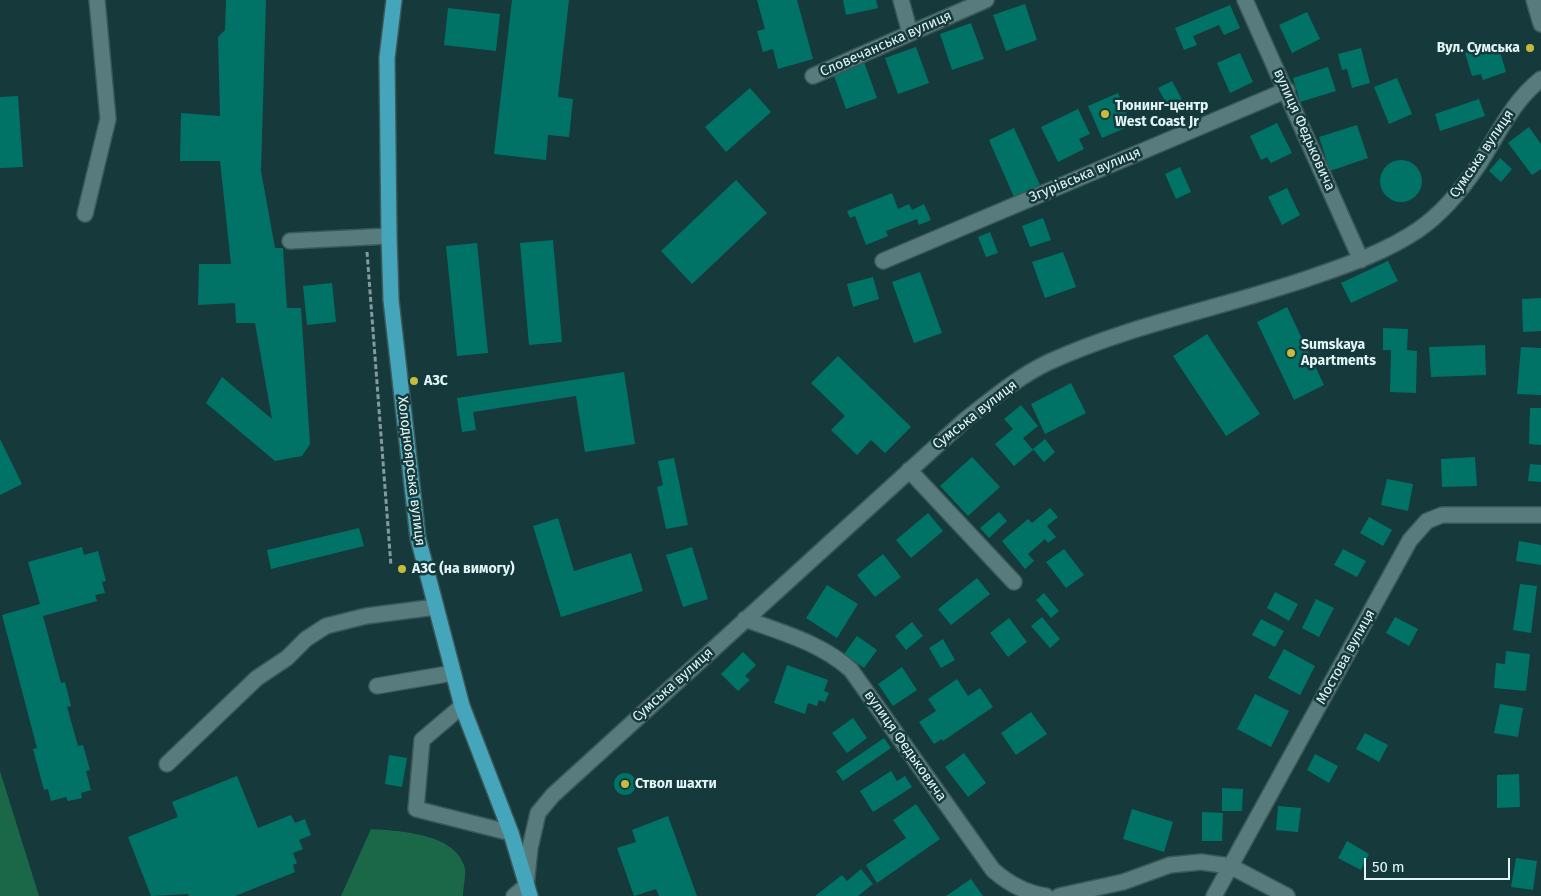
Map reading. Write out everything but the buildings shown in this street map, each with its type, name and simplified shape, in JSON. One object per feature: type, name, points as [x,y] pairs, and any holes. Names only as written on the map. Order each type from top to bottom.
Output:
[{"type":"main road","name":"Холодноярська вулиця","points":[[394,0],[388,58],[389,236],[392,300],[418,538],[462,706],[511,833],[528,891]]},
{"type":"street","points":[[85,214],[108,119],[97,0]]},
{"type":"street","points":[[901,0],[910,33]]},
{"type":"street","name":"Словечанська вулиця","points":[[813,76],[986,0]]},
{"type":"street","name":"вулиця Федьковича","points":[[1245,0],[1287,90],[1361,260]]},
{"type":"street","points":[[1534,0],[1541,24]]},
{"type":"street","name":"Сумська вулиця","points":[[528,891],[530,848],[538,813],[553,795],[965,420],[1005,389],[1048,362],[1140,328],[1260,296],[1361,260],[1418,230],[1449,204],[1479,164],[1508,114],[1526,91],[1541,79]]},
{"type":"street","name":"Згурівська вулиця","points":[[883,260],[1287,90]]},
{"type":"street","points":[[290,241],[389,236]]},
{"type":"street","points":[[909,470],[1014,582]]},
{"type":"street","name":"Мостова вулиця","points":[[1214,896],[1410,540],[1427,521],[1442,515],[1541,515]]},
{"type":"street","points":[[167,764],[257,678],[287,658],[306,639],[326,626],[366,616],[436,607]]},
{"type":"street","name":"вулиця Федьковича","points":[[745,619],[814,644],[836,656],[851,670],[993,870],[1011,885],[1034,894],[1046,896]]},
{"type":"street","points":[[376,686],[453,673]]},
{"type":"street","points":[[462,706],[422,740],[416,809],[511,833]]},
{"type":"street","points":[[1059,896],[1123,882],[1170,865],[1201,862],[1230,866],[1287,896]]},
{"type":"street","points":[[514,896],[528,891]]},
{"type":"path","points":[[366,237],[391,566]]},
{"type":"green space","points":[[0,771],[39,896],[0,896]]},
{"type":"green space","points":[[371,829],[424,836],[449,846],[458,854],[465,868],[463,896],[341,896]]},
{"type":"place","name":"Вул. Сумська","points":[[1530,48]]},
{"type":"place","name":"Тюнинг-центр West Coast Jr","points":[[1105,114]]},
{"type":"place","name":"Sumskaya Apartments","points":[[1291,353]]},
{"type":"place","name":"АЗС","points":[[414,381]]},
{"type":"place","name":"АЗС (на вимогу)","points":[[402,569]]},
{"type":"place","name":"Ствол шахти","points":[[625,784]]}]
